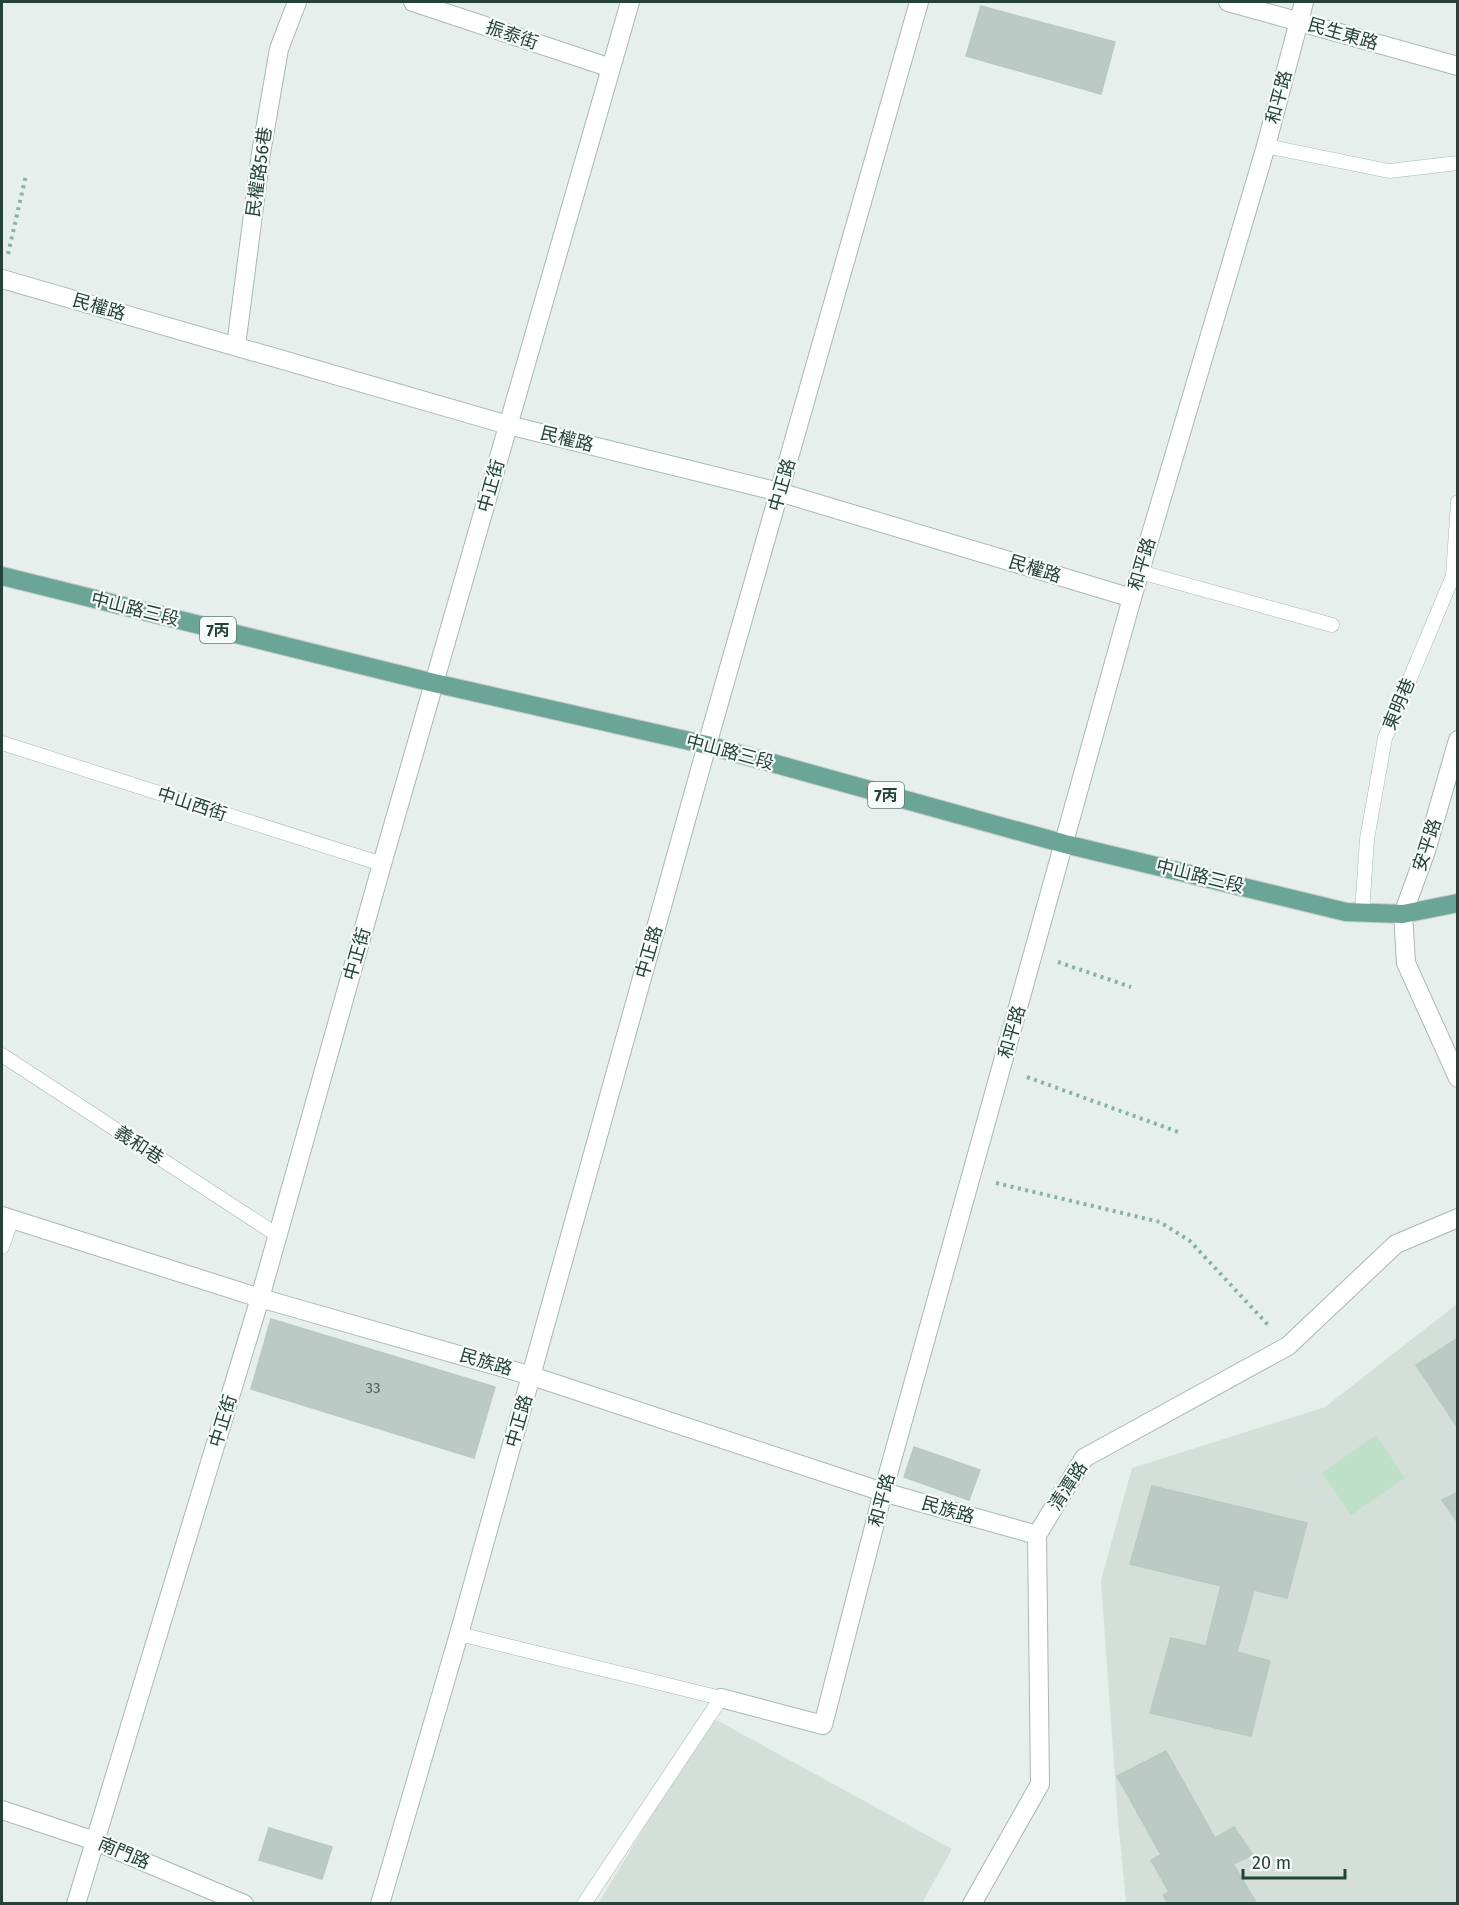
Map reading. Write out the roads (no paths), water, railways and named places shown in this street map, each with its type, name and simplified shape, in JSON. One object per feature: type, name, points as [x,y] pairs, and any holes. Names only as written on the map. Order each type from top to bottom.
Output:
[{"type":"main road","name":"中山路三段","points":[[2,576],[434,683],[707,745],[1065,844],[1346,912],[1403,914],[1458,903]]},
{"type":"street","name":"民權路56巷","points":[[236,346],[261,153],[279,48],[297,2]]},
{"type":"street","name":"振泰街","points":[[413,2],[611,68]]},
{"type":"street","name":"中正街","points":[[76,1904],[260,1298],[382,864],[630,2]]},
{"type":"street","name":"中正路","points":[[380,1904],[459,1634],[707,745],[920,2]]},
{"type":"street","name":"民生東路","points":[[1228,2],[1458,66]]},
{"type":"street","name":"和平路","points":[[721,1698],[823,1725],[884,1492],[1132,598],[1266,146],[1304,2]]},
{"type":"street","name":"民權路","points":[[2,279],[508,424],[779,492],[1132,598]]},
{"type":"street","name":"安平路","points":[[1403,914],[1426,851],[1458,740]]},
{"type":"street","points":[[1403,914],[1406,963],[1458,1078]]},
{"type":"street","name":"民族路","points":[[7,1217],[260,1298],[532,1376],[884,1492],[1037,1535]]},
{"type":"street","name":"清潭路","points":[[1037,1535],[1084,1458],[1288,1346],[1396,1244],[1458,1218]]},
{"type":"street","points":[[972,1904],[1040,1784],[1037,1535]]},
{"type":"street","name":"南門路","points":[[2,1810],[95,1841],[244,1904]]},
{"type":"lane","points":[[1266,146],[1389,171],[1458,163]]},
{"type":"lane","name":"東明巷","points":[[1362,913],[1367,840],[1385,738],[1453,576],[1458,502]]},
{"type":"lane","points":[[1140,572],[1332,625]]},
{"type":"lane","name":"中山西街","points":[[2,743],[382,864]]},
{"type":"lane","name":"義和巷","points":[[2,1054],[277,1235]]},
{"type":"lane","points":[[2,1247],[7,1217]]},
{"type":"lane","points":[[459,1634],[721,1698],[584,1904]]}]
